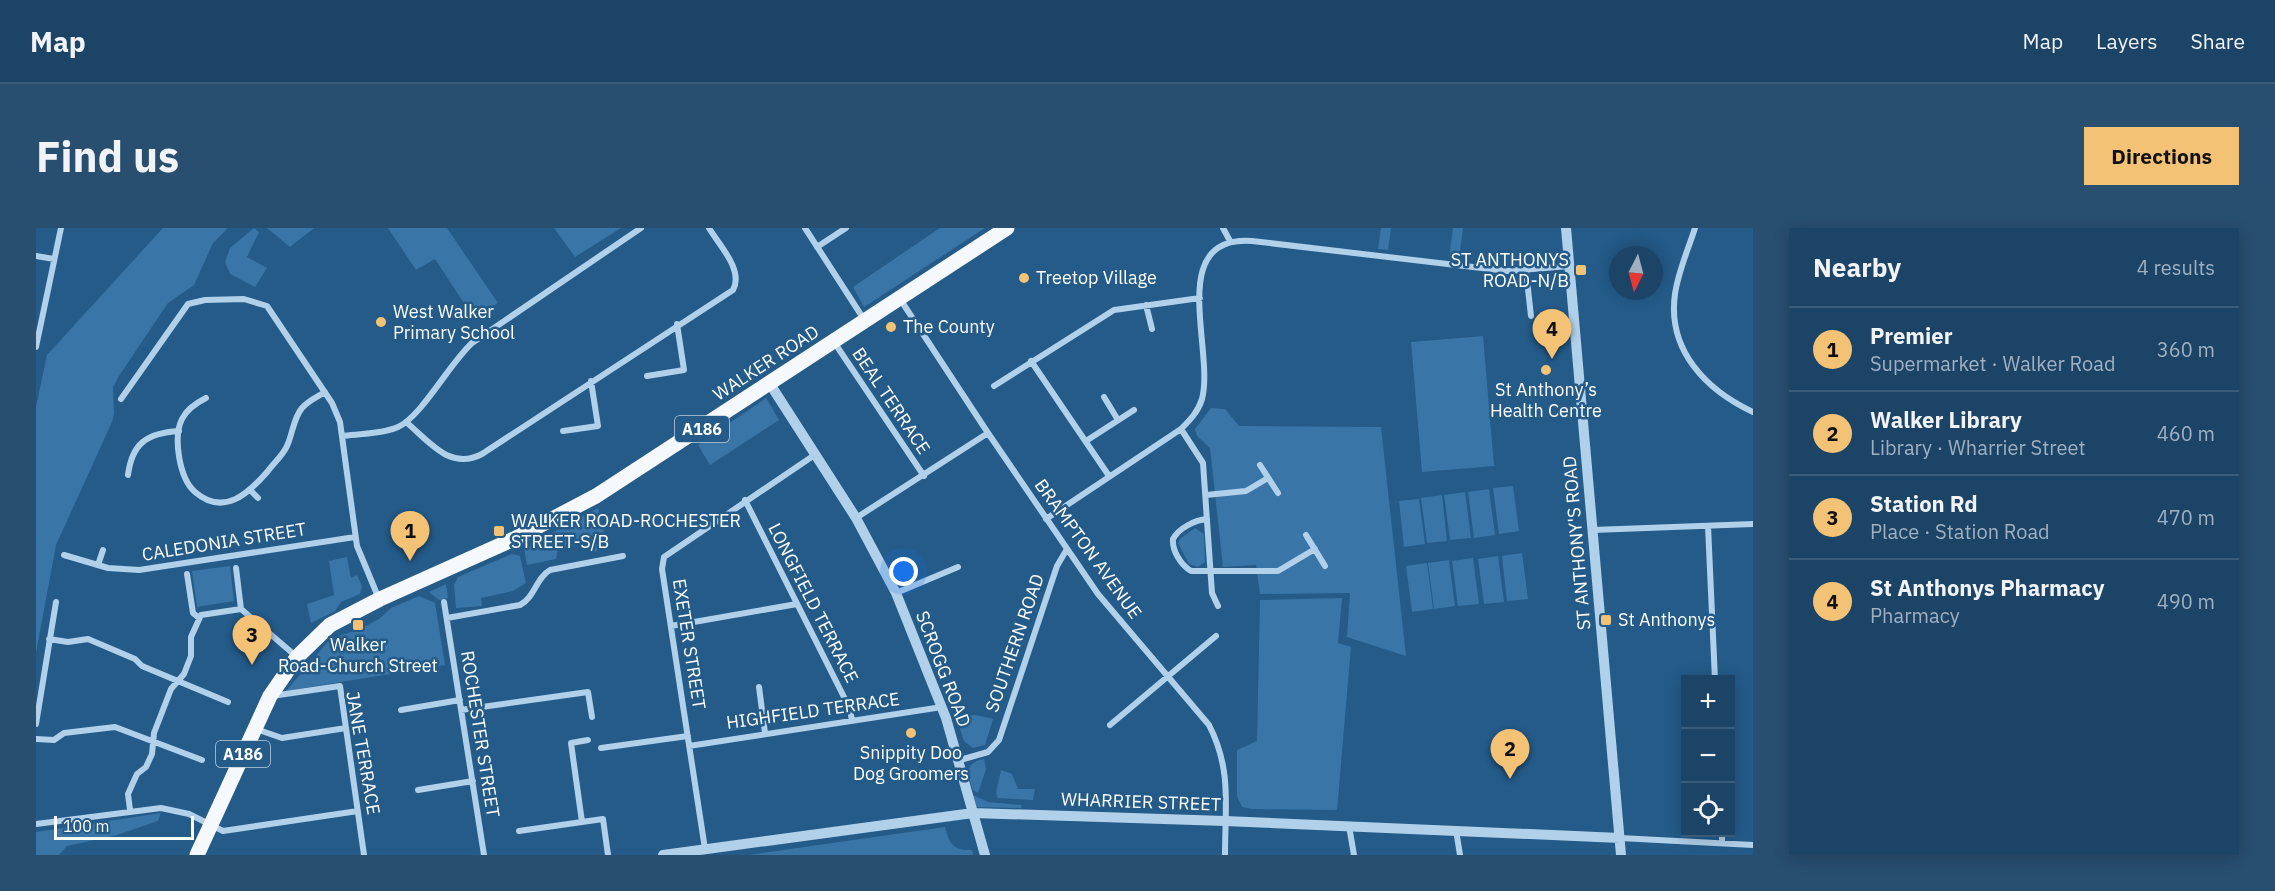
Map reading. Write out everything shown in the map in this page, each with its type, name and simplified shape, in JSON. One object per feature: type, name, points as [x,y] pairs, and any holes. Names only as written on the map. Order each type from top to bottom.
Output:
[{"type":"main road","name":"WALKER ROAD","points":[[380,600],[573,509],[646,465],[1007,228]]},
{"type":"main road","name":"A186","points":[[197,855],[270,696],[297,657],[330,625],[380,600]]},
{"type":"street","points":[[36,346],[61,228]]},
{"type":"street","points":[[342,436],[393,429],[406,422],[457,357],[472,343],[641,228]]},
{"type":"street","points":[[406,422],[448,456],[467,461],[482,454],[677,324],[728,294],[735,286],[736,271],[709,228]]},
{"type":"street","points":[[805,228],[865,321]]},
{"type":"street","points":[[817,247],[846,228]]},
{"type":"street","points":[[1223,228],[1230,241]]},
{"type":"street","name":"ST ANTHONY'S ROAD","points":[[1566,228],[1621,855]]},
{"type":"street","points":[[1695,228],[1675,292],[1674,315],[1677,337],[1688,359],[1703,379],[1721,394],[1753,412]]},
{"type":"street","points":[[1046,519],[1181,429],[1193,418],[1203,393],[1200,278],[1204,263],[1216,248],[1230,241],[1252,241],[1497,270],[1526,271],[1569,266]]},
{"type":"street","points":[[36,256],[54,259]]},
{"type":"street","points":[[1526,271],[1531,316]]},
{"type":"street","name":"BRAMPTON AVENUE","points":[[900,298],[988,433],[1104,601],[1209,725],[1221,748],[1226,775],[1226,855]]},
{"type":"street","points":[[994,386],[1106,313],[1200,298]]},
{"type":"street","points":[[121,399],[184,308],[192,302],[253,300],[267,306],[338,413],[355,537],[360,557],[380,600]]},
{"type":"street","points":[[1146,305],[1152,329]]},
{"type":"street","points":[[647,376],[684,370],[677,324]]},
{"type":"street","name":"BEAL TERRACE","points":[[834,342],[924,476]]},
{"type":"street","points":[[1031,361],[1109,476]]},
{"type":"street","points":[[563,431],[598,426],[591,381]]},
{"type":"street","name":"SCROGG ROAD","points":[[770,384],[817,453],[856,518],[896,593],[942,707],[960,760],[985,855]]},
{"type":"street","points":[[206,398],[189,409],[178,431],[186,479],[196,493],[211,501],[228,503],[237,501],[250,490],[284,452],[294,422],[303,407],[325,392]]},
{"type":"street","points":[[1104,397],[1118,420]]},
{"type":"street","points":[[1086,441],[1134,410]]},
{"type":"street","points":[[1181,429],[1201,458],[1206,495],[1212,593],[1218,606]]},
{"type":"street","points":[[128,475],[131,458],[139,444],[153,436],[178,431]]},
{"type":"street","points":[[856,518],[988,433]]},
{"type":"street","points":[[745,500],[817,453]]},
{"type":"street","points":[[1260,465],[1278,493]]},
{"type":"street","points":[[1206,495],[1246,491],[1268,478]]},
{"type":"street","points":[[250,490],[258,498]]},
{"type":"street","name":"EXETER STREET","points":[[705,849],[662,569],[664,557],[745,500]]},
{"type":"street","name":"LONGFIELD TERRACE","points":[[745,500],[850,709],[852,721]]},
{"type":"street","points":[[1207,519],[1196,521],[1179,532],[1173,539],[1173,547],[1188,570],[1278,571],[1315,549]]},
{"type":"street","points":[[1593,530],[1753,524]]},
{"type":"street","points":[[1708,526],[1715,675]]},
{"type":"street","points":[[1306,535],[1325,566]]},
{"type":"street","name":"CALEDONIA STREET","points":[[64,555],[119,570],[139,570],[355,537]]},
{"type":"street","name":"SOUTHERN ROAD","points":[[960,760],[988,752],[999,740],[1057,566],[1067,549]]},
{"type":"street","points":[[98,565],[103,550]]},
{"type":"street","points":[[447,618],[520,605],[528,600],[543,574],[550,570],[623,556]]},
{"type":"street","points":[[896,593],[958,567]]},
{"type":"street","points":[[236,568],[241,609],[297,657]]},
{"type":"street","points":[[187,574],[193,613],[200,616],[241,609]]},
{"type":"street","points":[[36,724],[56,602]]},
{"type":"street","name":"ROCHESTER STREET","points":[[444,602],[484,855]]},
{"type":"street","points":[[671,626],[797,604]]},
{"type":"street","points":[[130,810],[128,794],[137,774],[146,767],[152,754],[153,742],[171,689],[184,674],[191,656],[191,637],[200,616]]},
{"type":"street","points":[[1110,725],[1216,636]]},
{"type":"street","points":[[49,639],[68,642],[88,639],[228,702]]},
{"type":"street","name":"JANE TERRACE","points":[[270,696],[340,686],[364,855]]},
{"type":"street","points":[[759,687],[765,733]]},
{"type":"street","points":[[461,710],[588,692],[592,717]]},
{"type":"street","points":[[401,710],[460,700]]},
{"type":"street","name":"HIGHFIELD TERRACE","points":[[689,746],[942,707]]},
{"type":"street","points":[[36,739],[54,740],[64,733],[108,726],[120,728],[202,760]]},
{"type":"street","points":[[254,729],[282,738],[346,728]]},
{"type":"street","name":"EXETER STREET","points":[[601,748],[688,736]]},
{"type":"street","points":[[582,822],[571,743],[588,740]]},
{"type":"street","points":[[418,790],[473,781]]},
{"type":"street","points":[[36,824],[130,810],[169,808],[189,814],[220,831],[228,831],[358,811]]},
{"type":"street","name":"WHARRIER STREET","points":[[663,855],[973,813],[1620,838]]},
{"type":"street","points":[[519,831],[603,819],[608,855]]},
{"type":"street","points":[[1349,826],[1354,855]]},
{"type":"street","points":[[1456,830],[1460,855]]},
{"type":"street","points":[[1722,837],[1722,843]]},
{"type":"street","points":[[1620,838],[1753,845]]},
{"type":"shaded area","points":[[163,228],[228,228],[213,243],[194,285],[168,303],[113,387],[112,422],[56,545],[36,653],[36,407],[47,355]]},
{"type":"shaded area","points":[[254,228],[259,232],[247,257],[267,268],[255,287],[230,274],[225,262],[230,248]]},
{"type":"shaded area","points":[[267,228],[314,228],[290,247]]},
{"type":"shaded area","points":[[388,228],[447,228],[498,303],[473,317],[435,259],[416,270]]},
{"type":"shaded area","points":[[554,228],[621,228],[575,257]]},
{"type":"shaded area","points":[[940,228],[985,228],[864,307],[853,287]]},
{"type":"shaded area","points":[[1381,228],[1391,228],[1388,250],[1378,249]]},
{"type":"shaded area","points":[[1453,228],[1463,228],[1459,259],[1449,258]]},
{"type":"shaded area","points":[[1483,336],[1494,466],[1422,472],[1411,342]]},
{"type":"shaded area","points":[[766,398],[779,420],[710,465],[698,445]]},
{"type":"shaded area","points":[[1211,408],[1225,409],[1239,426],[1381,427],[1406,656],[1347,637],[1350,593],[1260,594],[1256,565],[1223,567],[1210,448],[1197,436],[1195,429]]},
{"type":"shaded area","points":[[1513,486],[1519,531],[1499,534],[1493,488]]},
{"type":"shaded area","points":[[1489,489],[1495,535],[1474,538],[1468,492]]},
{"type":"shaded area","points":[[1465,492],[1471,538],[1450,540],[1444,495]]},
{"type":"shaded area","points":[[1442,495],[1447,541],[1427,543],[1421,498]]},
{"type":"shaded area","points":[[1419,499],[1425,544],[1404,547],[1399,501]]},
{"type":"shaded area","points":[[598,508],[606,540],[597,551],[593,552],[591,542],[558,549],[556,559],[527,565],[524,548]]},
{"type":"shaded area","points":[[1195,528],[1204,534],[1205,562],[1198,567],[1189,564],[1178,543]]},
{"type":"shaded area","points":[[1522,553],[1528,599],[1507,601],[1502,556]]},
{"type":"shaded area","points":[[512,554],[520,556],[526,583],[513,591],[481,598],[482,606],[456,608],[454,585],[458,577]]},
{"type":"shaded area","points":[[1498,556],[1504,602],[1484,604],[1478,559]]},
{"type":"shaded area","points":[[347,557],[351,578],[357,575],[362,586],[360,594],[341,602],[335,611],[311,623],[307,604],[334,595],[329,561]]},
{"type":"shaded area","points":[[1473,558],[1479,604],[1458,606],[1452,561]]},
{"type":"shaded area","points":[[1449,560],[1455,606],[1434,609],[1428,563]]},
{"type":"shaded area","points":[[1427,563],[1433,609],[1412,612],[1406,566]]},
{"type":"shaded area","points":[[230,566],[234,601],[197,607],[192,571]]},
{"type":"shaded area","points":[[446,584],[448,598],[439,600],[429,592]]},
{"type":"shaded area","points":[[419,596],[435,603],[445,665],[286,691],[331,638],[358,630],[379,619],[391,608]]},
{"type":"shaded area","points":[[1342,598],[1338,643],[1351,647],[1337,810],[1242,807],[1237,796],[1237,750],[1257,741],[1260,600]]},
{"type":"shaded area","points":[[976,715],[993,719],[985,745],[973,748],[964,741],[956,717]]},
{"type":"shaded area","points":[[984,759],[986,769],[978,793],[973,790],[969,770],[973,763]]},
{"type":"shaded area","points":[[1001,770],[1012,774],[1018,789],[1035,789],[1033,800],[998,798],[996,793]]},
{"type":"shaded area","points":[[973,795],[988,802],[1022,805],[1021,808],[976,807]]},
{"type":"shaded area","points":[[161,813],[158,821],[117,835],[67,846],[59,855],[36,855],[36,832]]},
{"type":"shaded area","points":[[945,827],[953,845],[957,848],[972,850],[973,855],[748,855]]},
{"type":"place","name":"ST ANTHONYS ROAD-N/B","points":[[1581,270]]},
{"type":"place","name":"Treetop Village","points":[[1024,278]]},
{"type":"place","name":"West Walker Primary School","points":[[381,322]]},
{"type":"place","name":"The County","points":[[891,327]]},
{"type":"place","name":"St Anthonys Pharmacy","points":[[1552,359]]},
{"type":"place","name":"St Anthony’s Health Centre","points":[[1546,370]]},
{"type":"place","name":"WALKER ROAD-ROCHESTER STREET-S/B","points":[[499,531]]},
{"type":"place","name":"Premier","points":[[410,561]]},
{"type":"place","name":"St Anthonys","points":[[1606,620]]},
{"type":"place","name":"Walker Road-Church Street","points":[[358,625]]},
{"type":"place","name":"Station Rd","points":[[252,665]]},
{"type":"place","name":"Snippity Doo Dog Groomers","points":[[911,733]]},
{"type":"place","name":"Walker Library","points":[[1510,779]]}]
